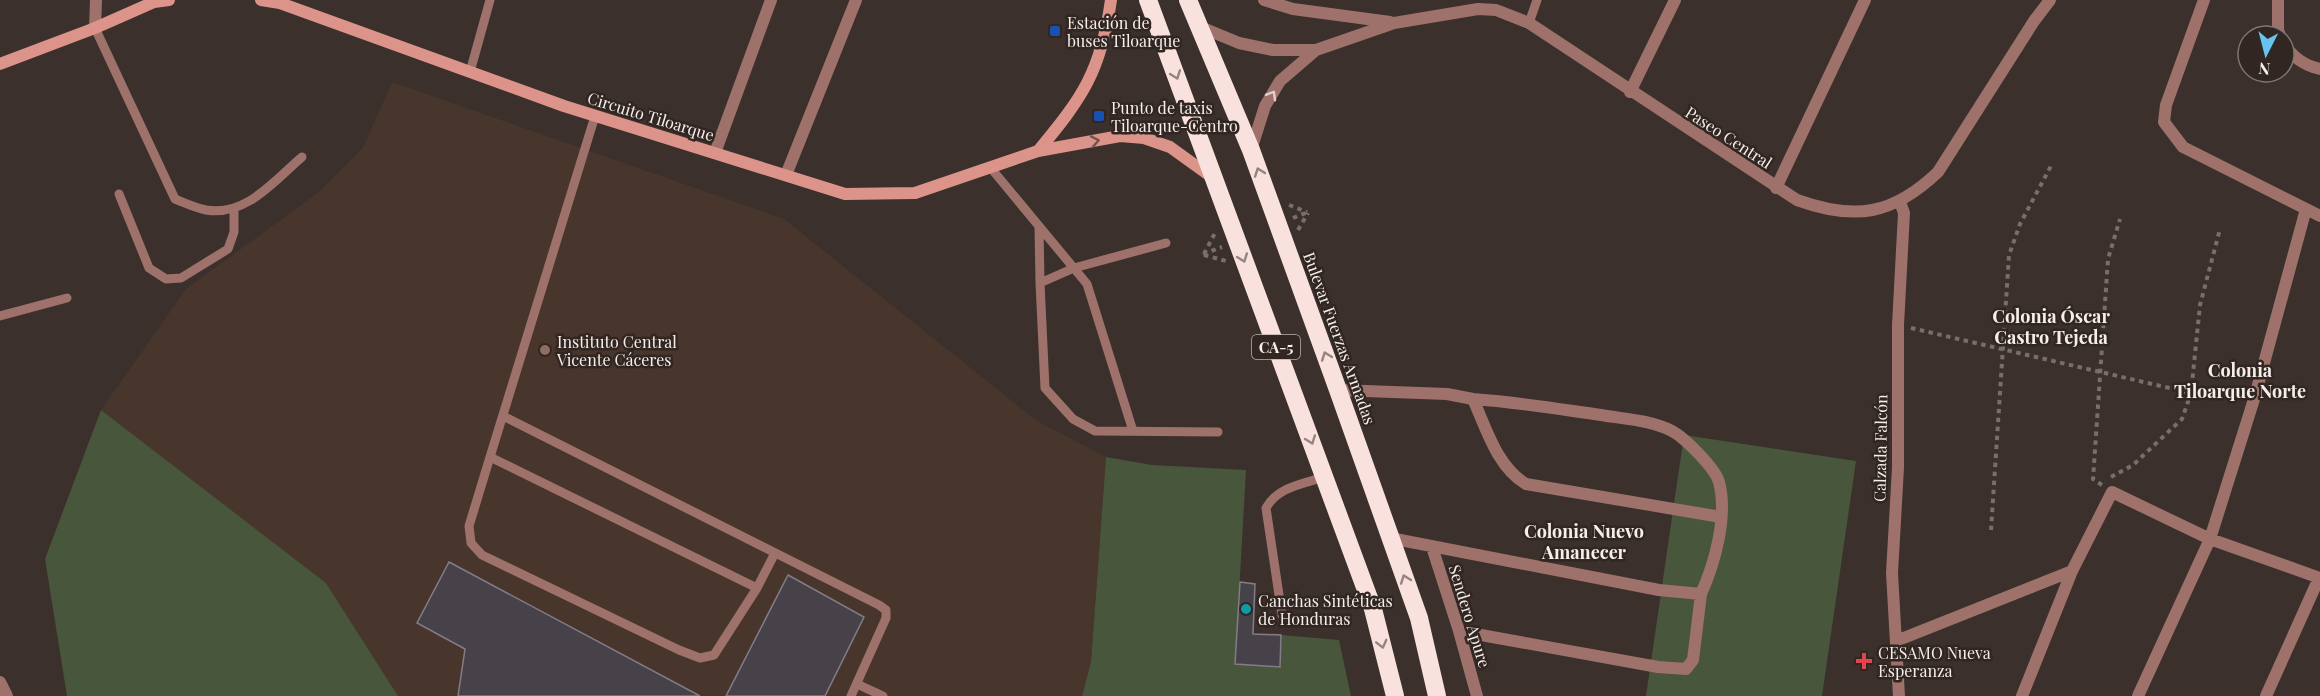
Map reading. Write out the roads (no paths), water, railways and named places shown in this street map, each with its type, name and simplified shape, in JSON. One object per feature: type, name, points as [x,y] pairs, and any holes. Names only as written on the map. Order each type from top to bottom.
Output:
[{"type":"highway","name":"CA-5","points":[[1148,0],[1373,609],[1395,696]]},
{"type":"highway","name":"Bulevar Fuerzas Armadas","points":[[1188,0],[1251,150],[1338,390],[1419,618],[1437,696]]},
{"type":"street","points":[[95,28],[96,0]]},
{"type":"street","points":[[0,64],[95,28],[154,2],[169,0]]},
{"type":"street","name":"Circuito Tiloarque","points":[[261,0],[280,1],[595,116],[845,194],[915,193],[1038,151],[1120,136],[1144,138],[1170,147],[1214,178]]},
{"type":"street","points":[[715,153],[771,0]]},
{"type":"street","points":[[786,175],[856,0]]},
{"type":"street","points":[[1038,151],[1072,110],[1097,67],[1111,0]]},
{"type":"street","points":[[1264,0],[1293,9],[1394,23]]},
{"type":"street","points":[[1630,92],[1674,0]]},
{"type":"street","points":[[1776,188],[1865,0]]},
{"type":"street","name":"Paseo Central","points":[[1197,26],[1239,43],[1273,50],[1316,50],[1394,23],[1478,9],[1496,10],[1528,23],[1797,200],[1828,211],[1869,211],[1900,202],[1918,191],[1938,172],[2034,21],[2050,0]]},
{"type":"street","points":[[2204,0],[2166,105],[2164,122],[2183,147],[2320,216]]},
{"type":"street","points":[[2278,0],[2278,24]]},
{"type":"street","name":"Paseo Central","points":[[1251,150],[1265,106],[1280,81],[1316,50]]},
{"type":"street","points":[[2296,57],[2307,66],[2320,69]]},
{"type":"street","name":"Calzada Falcón","points":[[1899,696],[1892,573],[1898,468],[1899,326],[1904,213],[1900,202]]},
{"type":"street","points":[[2138,696],[2210,539],[2255,396],[2306,209]]},
{"type":"street","points":[[1338,390],[1447,394],[1638,421],[1673,432],[1697,452],[1719,480],[1720,517],[1711,566],[1701,594],[1693,660],[1686,669],[1658,667],[1459,631]]},
{"type":"street","points":[[1473,399],[1497,451],[1514,477],[1526,484],[1720,517]]},
{"type":"street","points":[[2022,696],[2072,571],[2112,492],[2210,539],[2320,578],[2266,696]]},
{"type":"street","points":[[1390,538],[1659,590],[1701,594]]},
{"type":"street","name":"Sendero Apure","points":[[1432,547],[1477,696]]},
{"type":"street","points":[[1896,641],[2072,571]]},
{"type":"street","points":[[0,682],[6,696]]},
{"type":"lane","points":[[470,72],[490,0]]},
{"type":"lane","points":[[1528,23],[1537,0]]},
{"type":"lane","points":[[95,28],[175,200],[208,210],[234,208],[254,199],[302,157]]},
{"type":"lane","points":[[595,116],[469,526],[471,543],[483,555],[700,658],[714,655],[757,588],[775,552]]},
{"type":"lane","points":[[990,167],[1087,284],[1133,431]]},
{"type":"lane","points":[[119,194],[149,268],[166,279],[181,278],[228,249],[234,232],[234,208]]},
{"type":"lane","points":[[1039,225],[1045,388],[1073,419],[1095,431],[1218,432]]},
{"type":"lane","points":[[1040,283],[1074,268],[1166,243]]},
{"type":"lane","points":[[0,316],[67,298]]},
{"type":"lane","points":[[503,416],[886,610],[886,618],[851,696]]},
{"type":"lane","points":[[490,457],[757,588]]},
{"type":"lane","points":[[1282,615],[1266,508],[1279,492],[1324,477]]},
{"type":"lane","points":[[857,684],[883,696]]},
{"type":"place","name":"Estación de buses Tiloarque","points":[[1055,31]]},
{"type":"place","name":"Punto de taxis Tiloarque-Centro","points":[[1099,116]]},
{"type":"place","name":"Instituto Central Vicente Cáceres","points":[[545,350]]},
{"type":"place","name":"Canchas Sintéticas de Honduras","points":[[1246,609]]},
{"type":"place","name":"CESAMO Nueva Esperanza","points":[[1864,661]]},
{"type":"district","name":"Colonia Óscar Castro Tejeda","points":[[2051,326]]},
{"type":"district","name":"Colonia Tiloarque Norte","points":[[2240,380]]},
{"type":"district","name":"Colonia Nuevo Amanecer","points":[[1584,541]]}]
